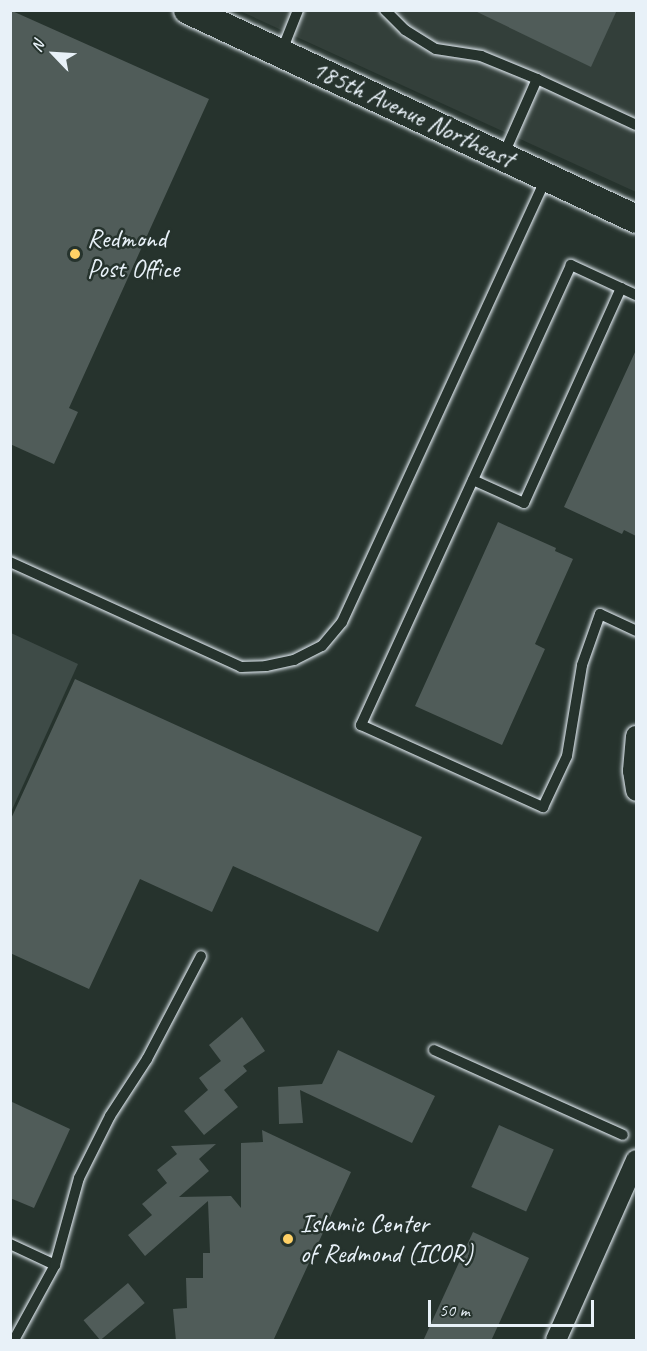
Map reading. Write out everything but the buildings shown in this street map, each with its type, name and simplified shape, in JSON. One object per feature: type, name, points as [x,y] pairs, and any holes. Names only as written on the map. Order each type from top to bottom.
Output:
[{"type":"street","name":"185th Avenue Northeast","points":[[188,10],[636,219]]},
{"type":"street","points":[[636,736],[633,771],[636,791]]},
{"type":"street","points":[[556,1341],[636,1160]]},
{"type":"lane","points":[[281,54],[298,10]]},
{"type":"lane","points":[[385,10],[405,30],[436,50],[481,56],[636,125]]},
{"type":"lane","points":[[502,156],[537,79]]},
{"type":"lane","points":[[10,562],[241,667],[266,666],[294,660],[322,646],[342,622],[547,176]]},
{"type":"lane","points":[[636,295],[571,265],[361,725],[543,807],[567,756],[582,665],[600,614],[636,631]]},
{"type":"lane","points":[[473,480],[524,503],[621,288]]},
{"type":"lane","points":[[14,1341],[55,1265],[79,1178],[110,1116],[147,1059],[201,956]]},
{"type":"lane","points":[[434,1050],[623,1135]]},
{"type":"lane","points":[[10,1244],[55,1265]]},
{"type":"shaded area","points":[[240,11],[636,11],[636,192]]},
{"type":"shaded area","points":[[11,633],[78,664],[11,812]]},
{"type":"place","name":"Redmond Post Office","points":[[75,254]]},
{"type":"place","name":"Islamic Center of Redmond (ICOR)","points":[[288,1239]]}]
